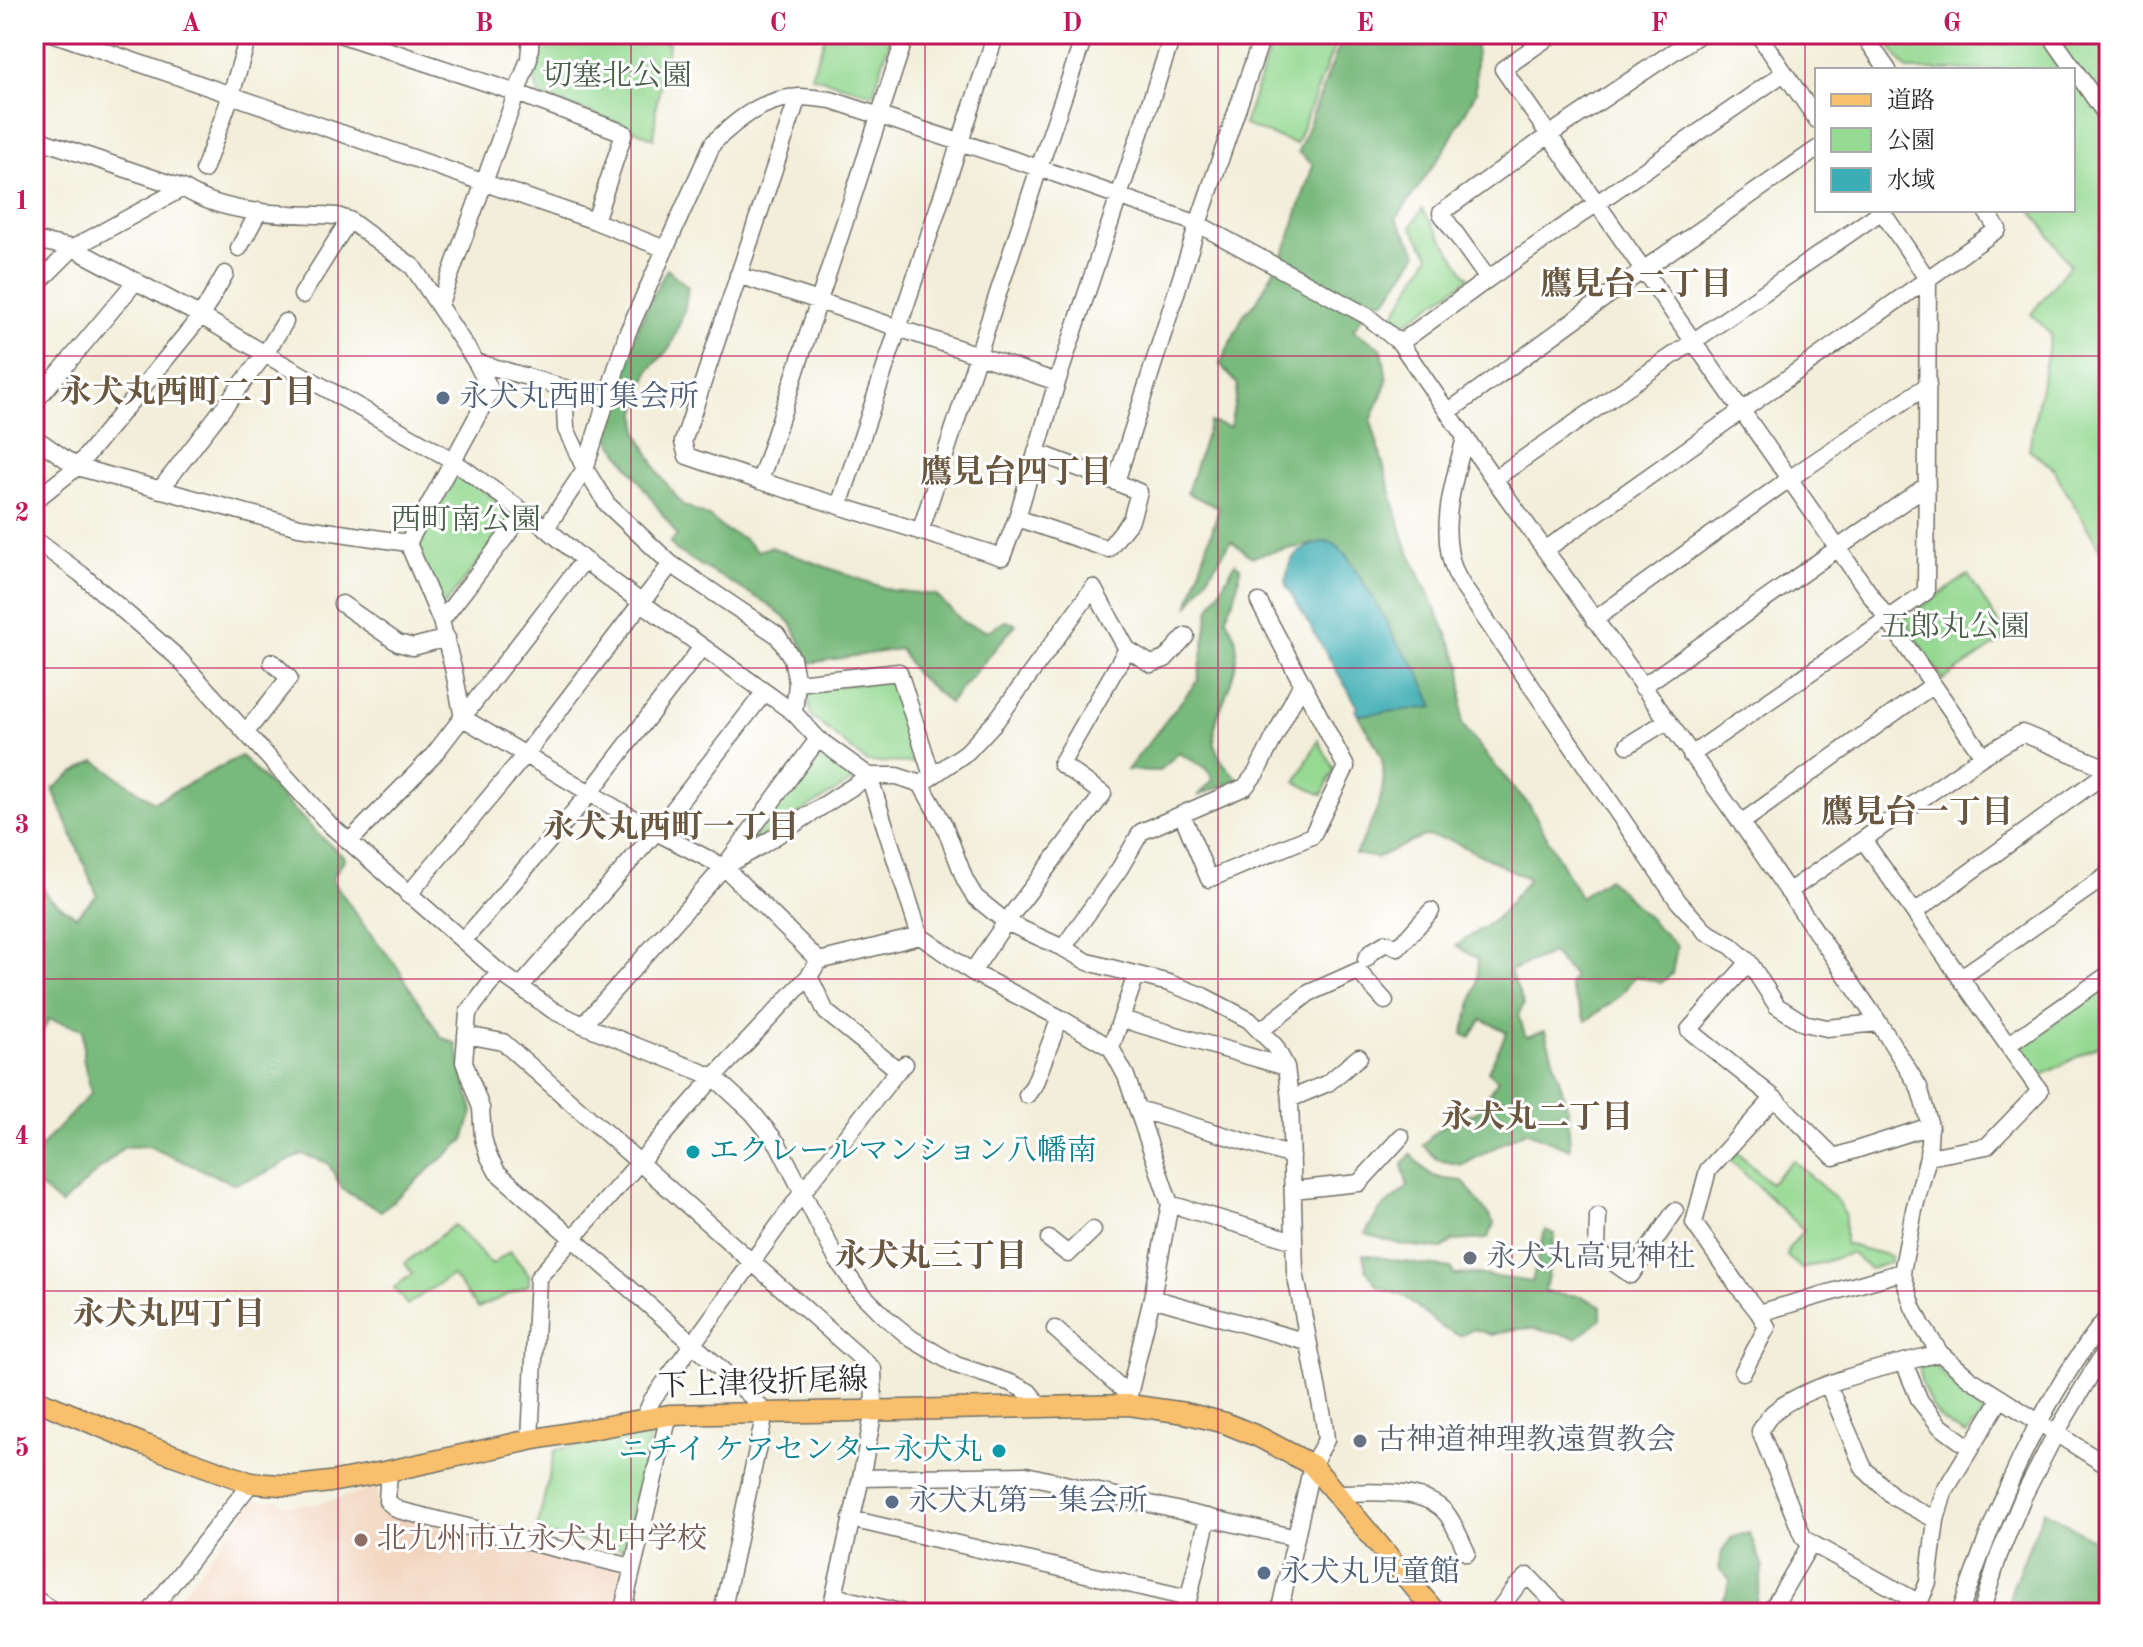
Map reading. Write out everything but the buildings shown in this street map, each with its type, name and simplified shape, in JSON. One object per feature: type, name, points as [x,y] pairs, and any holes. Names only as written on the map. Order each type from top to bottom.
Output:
[{"type":"main road","name":"下上津役折尾線","points":[[34,1399],[143,1444],[251,1483],[296,1486],[389,1471],[530,1440],[669,1415],[1041,1407],[1129,1400],[1225,1423],[1312,1465],[1436,1613]]},
{"type":"street","points":[[55,34],[595,221],[665,249]]},
{"type":"street","points":[[204,170],[249,34]]},
{"type":"street","points":[[339,34],[517,93],[624,133],[595,221]]},
{"type":"street","points":[[439,306],[529,59],[531,34]]},
{"type":"street","points":[[760,481],[906,34]]},
{"type":"street","points":[[839,506],[996,34]]},
{"type":"street","points":[[920,532],[1085,34]]},
{"type":"street","points":[[798,97],[683,442],[687,456],[1002,557],[1173,34]]},
{"type":"street","points":[[1116,482],[1198,224],[1263,34]]},
{"type":"street","points":[[1553,34],[1503,69],[1983,756]]},
{"type":"street","points":[[1488,279],[1441,213],[1549,135],[1700,34]]},
{"type":"street","points":[[1758,34],[1815,117]]},
{"type":"street","points":[[1863,34],[1887,68]]},
{"type":"street","points":[[2055,42],[2073,68]]},
{"type":"street","points":[[2075,71],[2109,119]]},
{"type":"street","points":[[1400,343],[1784,73]]},
{"type":"street","points":[[546,528],[585,469],[627,334],[713,143],[737,120],[762,105],[798,97],[831,100],[1039,168],[1198,224],[1367,316],[1400,343],[1741,823],[1879,1023],[1919,1087],[1930,1126],[1928,1157],[1902,1272],[1923,1327],[1940,1353],[1969,1378],[2109,1467]]},
{"type":"street","points":[[34,138],[183,188],[195,196],[234,210],[337,216],[349,220],[413,267],[476,362],[491,391],[408,543]]},
{"type":"street","points":[[1448,412],[1643,270],[1815,150]]},
{"type":"street","points":[[34,287],[73,248],[183,188]]},
{"type":"street","points":[[239,248],[259,211]]},
{"type":"street","points":[[1494,479],[1880,212]]},
{"type":"street","points":[[1691,755],[1926,592],[1928,280],[1882,212]]},
{"type":"street","points":[[1545,550],[1998,229],[1986,212]]},
{"type":"street","points":[[302,295],[349,220]]},
{"type":"street","points":[[34,240],[73,248],[136,281],[452,460],[794,713],[818,739],[869,776],[920,936],[972,972],[1111,1048],[1126,1076],[1170,1204],[1129,1400]]},
{"type":"street","points":[[34,501],[77,467],[201,316],[225,274]]},
{"type":"street","points":[[738,275],[1057,382]]},
{"type":"street","points":[[34,403],[136,281]]},
{"type":"street","points":[[160,490],[265,354],[285,322]]},
{"type":"street","points":[[476,362],[568,389],[566,429],[585,469],[607,504],[671,564],[777,635],[792,658],[797,683],[794,713]]},
{"type":"street","points":[[1594,620],[1789,479],[1928,385]]},
{"type":"street","points":[[34,437],[77,467],[299,527],[408,543]]},
{"type":"street","points":[[1465,438],[1449,509],[1448,546],[1456,574],[1678,901],[1705,931],[1731,946],[1749,962],[1777,1006],[1804,1023],[1827,1028],[1879,1023]]},
{"type":"street","points":[[1017,518],[1108,549],[1131,520],[1139,492],[1036,452]]},
{"type":"street","points":[[1642,687],[1927,485]]},
{"type":"street","points":[[441,621],[524,513]]},
{"type":"street","points":[[34,539],[81,574],[177,657],[329,824],[499,972],[554,1011],[714,1077],[752,1112],[778,1144],[836,1258],[859,1291],[912,1339],[956,1365],[1029,1392],[1041,1407]]},
{"type":"street","points":[[408,543],[447,638],[463,718],[656,832],[724,867],[819,961]]},
{"type":"street","points":[[349,842],[432,757],[584,560]]},
{"type":"street","points":[[408,895],[525,755],[671,564]]},
{"type":"street","points":[[724,867],[869,776],[926,780],[967,752],[996,721],[1093,588],[1127,649],[1151,664],[1165,659],[1186,636]]},
{"type":"street","points":[[1182,814],[1209,879],[1312,836],[1346,767],[1259,602]]},
{"type":"street","points":[[342,604],[398,643],[413,647],[447,638]]},
{"type":"street","points":[[463,941],[590,793],[702,647]]},
{"type":"street","points":[[972,972],[1103,794],[1061,764],[1127,649]]},
{"type":"street","points":[[246,732],[289,678],[272,662]]},
{"type":"street","points":[[797,683],[899,672],[926,780],[965,880],[975,897],[1006,922],[1088,962],[1169,983],[1203,996],[1249,1020],[1275,1046],[1286,1067],[1290,1099],[1295,1272],[1326,1440],[1312,1465],[1279,1613]]},
{"type":"street","points":[[1063,948],[1120,868],[1141,832],[1245,787],[1256,773],[1302,683]]},
{"type":"street","points":[[1741,823],[1933,685]]},
{"type":"street","points":[[520,987],[656,832],[764,693]]},
{"type":"street","points":[[1628,745],[1667,721]]},
{"type":"street","points":[[1788,892],[1983,756],[2022,733],[2109,770]]},
{"type":"street","points":[[583,1025],[724,867],[818,739]]},
{"type":"street","points":[[1915,912],[2109,770]]},
{"type":"street","points":[[1864,841],[2040,1091],[1987,1146],[1928,1157]]},
{"type":"street","points":[[1960,978],[2109,874]]},
{"type":"street","points":[[1366,959],[1386,943],[1398,948],[1431,911]]},
{"type":"street","points":[[530,1440],[538,1278],[714,1077],[809,976],[819,961],[920,936]]},
{"type":"street","points":[[1749,962],[1689,1030],[1774,1098],[1834,1157],[1930,1126]]},
{"type":"street","points":[[1260,1031],[1309,993],[1358,971],[1385,1001]]},
{"type":"street","points":[[499,972],[468,1013],[464,1062],[481,1108],[483,1138],[488,1155],[497,1172],[693,1344],[753,1398],[765,1413],[722,1613]]},
{"type":"street","points":[[2008,1045],[2109,974]]},
{"type":"street","points":[[1111,1048],[1136,975]]},
{"type":"street","points":[[644,1418],[652,1400],[802,1193],[902,1067],[826,1012],[809,976]]},
{"type":"street","points":[[1027,1095],[1034,1085],[1060,1018]]},
{"type":"street","points":[[1121,1019],[1286,1067]]},
{"type":"street","points":[[466,1035],[503,1042],[873,1369],[874,1410],[832,1605],[903,1613]]},
{"type":"street","points":[[1290,1099],[1328,1083],[1359,1057]]},
{"type":"street","points":[[1743,1372],[1767,1327],[1694,1223],[1708,1170],[1774,1098]]},
{"type":"street","points":[[1138,1109],[1292,1156]]},
{"type":"street","points":[[1293,1190],[1359,1183],[1401,1137]]},
{"type":"street","points":[[1170,1204],[1294,1241]]},
{"type":"street","points":[[1598,1216],[1597,1251],[1631,1275],[1675,1211]]},
{"type":"street","points":[[1049,1239],[1068,1254],[1093,1230]]},
{"type":"street","points":[[1759,1313],[1902,1272]]},
{"type":"street","points":[[1152,1298],[1307,1342]]},
{"type":"street","points":[[1960,1613],[2009,1480],[2071,1367],[2109,1315]]},
{"type":"street","points":[[1055,1329],[1129,1400]]},
{"type":"street","points":[[1981,1613],[1999,1555],[2023,1497],[2056,1433],[2109,1348]]},
{"type":"street","points":[[1940,1353],[1828,1385],[1800,1396],[1772,1413],[1760,1431],[1803,1537],[1811,1543],[1916,1608],[1928,1582],[1936,1520],[1944,1492],[2001,1398]]},
{"type":"street","points":[[1904,1363],[1920,1401],[1940,1426],[1970,1448]]},
{"type":"street","points":[[1828,1385],[1864,1469],[1895,1498],[1936,1520]]},
{"type":"street","points":[[622,1613],[669,1415]]},
{"type":"street","points":[[389,1471],[387,1501],[398,1510],[632,1567]]},
{"type":"street","points":[[861,1478],[1026,1475],[1296,1538]]},
{"type":"street","points":[[149,1613],[251,1483]]},
{"type":"street","points":[[1335,1493],[1399,1493],[1423,1497],[1445,1512],[1467,1553]]},
{"type":"street","points":[[851,1519],[1186,1605],[1208,1517]]},
{"type":"street","points":[[1781,1613],[1773,1608],[1811,1543]]},
{"type":"street","points":[[1496,1613],[1528,1576],[1564,1613]]},
{"type":"street","points":[[34,1597],[54,1613]]},
{"type":"shaded area","name":"北九州市立永犬丸中学校","points":[[377,1488],[377,1512],[621,1568],[623,1576],[613,1613],[166,1613],[254,1500],[280,1500],[283,1505],[317,1504]]},
{"type":"green space","name":"切塞北公園","points":[[543,34],[644,34],[669,43],[656,106],[654,139],[622,124],[539,95],[535,83]]},
{"type":"green space","points":[[826,34],[892,34],[873,94],[811,76]]},
{"type":"green space","points":[[1275,34],[1339,34],[1296,144],[1244,125]]},
{"type":"green space","points":[[1344,34],[1483,34],[1476,43],[1476,92],[1445,149],[1396,219],[1418,253],[1386,300],[1374,301],[1353,330],[1382,349],[1387,381],[1371,421],[1405,543],[1462,667],[1462,724],[1530,806],[1580,897],[1608,878],[1677,946],[1672,974],[1661,983],[1635,976],[1620,996],[1586,1021],[1569,985],[1574,976],[1552,953],[1510,971],[1524,1004],[1518,1015],[1526,1037],[1545,1031],[1568,1109],[1570,1149],[1525,1131],[1463,1165],[1438,1160],[1423,1145],[1455,1117],[1476,1113],[1498,1080],[1488,1071],[1507,1032],[1482,1019],[1470,1038],[1463,1034],[1477,984],[1478,959],[1456,946],[1497,918],[1529,879],[1450,840],[1424,836],[1376,858],[1355,854],[1377,809],[1384,772],[1380,754],[1358,715],[1433,707],[1415,667],[1395,640],[1346,554],[1325,541],[1252,557],[1231,541],[1188,607],[1219,508],[1187,493],[1210,422],[1230,427],[1238,385],[1220,364],[1244,314],[1257,301],[1286,248],[1313,165],[1298,152]]},
{"type":"green space","points":[[1881,34],[2109,34],[2109,565],[2052,467],[2029,449],[2051,334],[2031,314],[2070,265],[2033,212],[2075,212],[2075,68],[1906,68]]},
{"type":"green space","points":[[1422,209],[1469,278],[1404,324],[1394,314],[1430,255],[1411,227]]},
{"type":"green space","points":[[667,269],[688,287],[684,312],[670,348],[649,370],[637,412],[638,433],[659,474],[683,505],[710,517],[757,551],[771,547],[890,590],[936,595],[964,623],[987,631],[1005,621],[1016,624],[949,703],[915,673],[900,649],[810,663],[791,623],[766,603],[676,550],[670,543],[677,535],[606,434],[630,349]]},
{"type":"green space","name":"西町南公園","points":[[456,472],[516,514],[441,609],[413,546]]},
{"type":"green space","points":[[1235,563],[1241,568],[1226,618],[1235,638],[1236,661],[1215,729],[1215,745],[1223,762],[1239,779],[1198,796],[1213,780],[1207,769],[1179,753],[1159,771],[1127,770],[1198,680],[1210,608]]},
{"type":"green space","name":"五郎丸公園","points":[[1968,575],[2007,637],[1943,680],[1904,619]]},
{"type":"green space","points":[[893,679],[919,763],[867,762],[811,716],[806,690]]},
{"type":"green space","points":[[1318,740],[1334,769],[1322,795],[1296,782]]},
{"type":"green space","points":[[821,748],[859,777],[748,844]]},
{"type":"green space","points":[[241,756],[345,858],[332,879],[396,965],[441,1037],[456,1044],[473,1112],[464,1140],[381,1211],[343,1190],[328,1163],[302,1154],[263,1174],[234,1184],[148,1146],[124,1147],[61,1205],[34,1182],[34,1154],[91,1093],[83,1058],[83,1029],[49,1019],[34,1048],[34,872],[49,898],[76,916],[97,895],[53,789],[95,761],[154,802]]},
{"type":"green space","points":[[2109,984],[2109,1040],[2041,1076],[2021,1047]]},
{"type":"green space","points":[[1737,1152],[1770,1183],[1793,1160],[1839,1202],[1845,1217],[1845,1244],[1891,1256],[1891,1262],[1870,1269],[1851,1253],[1802,1269],[1787,1256],[1789,1248],[1804,1230],[1730,1160]]},
{"type":"green space","points":[[1411,1154],[1433,1175],[1463,1181],[1495,1224],[1487,1239],[1453,1241],[1441,1249],[1402,1245],[1365,1234],[1380,1210],[1408,1187],[1402,1165]]},
{"type":"green space","points":[[454,1225],[492,1265],[510,1251],[529,1275],[529,1285],[478,1308],[452,1275],[407,1305],[394,1288],[412,1274],[405,1263]]},
{"type":"green space","points":[[1545,1230],[1555,1234],[1545,1292],[1581,1296],[1601,1306],[1601,1319],[1577,1338],[1530,1328],[1492,1335],[1474,1329],[1460,1336],[1444,1329],[1405,1297],[1378,1287],[1366,1269],[1363,1254],[1451,1268],[1454,1275],[1476,1274],[1532,1282]]},
{"type":"green space","points":[[1932,1363],[1947,1379],[1987,1409],[1966,1435],[1942,1420],[1926,1394],[1920,1378],[1920,1365]]},
{"type":"green space","points":[[652,1429],[623,1549],[536,1533],[555,1450]]},
{"type":"green space","points":[[2044,1510],[2109,1549],[2109,1613],[2007,1613],[2012,1588]]},
{"type":"green space","points":[[1749,1533],[1763,1566],[1755,1613],[1709,1613],[1726,1595],[1730,1579],[1718,1568],[1722,1552],[1732,1537]]},
{"type":"water","points":[[1325,541],[1335,544],[1346,555],[1395,640],[1417,668],[1434,707],[1358,715],[1355,710],[1358,707],[1286,585],[1289,567],[1296,555]]},
{"type":"place","name":"永犬丸西町集会所","points":[[443,398]]},
{"type":"place","name":"エクレールマンション八幡南","points":[[693,1152]]},
{"type":"place","name":"永犬丸高見神社","points":[[1470,1258]]},
{"type":"place","name":"古神道神理教遠賀教会","points":[[1360,1441]]},
{"type":"place","name":"ニチイ ケアセンター永犬丸","points":[[999,1451]]},
{"type":"place","name":"永犬丸第一集会所","points":[[892,1502]]},
{"type":"place","name":"北九州市立永犬丸中学校","points":[[361,1540]]},
{"type":"place","name":"永犬丸児童館","points":[[1264,1573]]},
{"type":"district","name":"鷹見台二丁目","points":[[1636,286]]},
{"type":"district","name":"永犬丸西町二丁目","points":[[188,394]]},
{"type":"district","name":"鷹見台四丁目","points":[[1016,474]]},
{"type":"district","name":"鷹見台一丁目","points":[[1917,814]]},
{"type":"district","name":"永犬丸西町一丁目","points":[[671,829]]},
{"type":"district","name":"永犬丸二丁目","points":[[1537,1119]]},
{"type":"district","name":"永犬丸三丁目","points":[[931,1258]]},
{"type":"district","name":"永犬丸四丁目","points":[[169,1316]]}]
